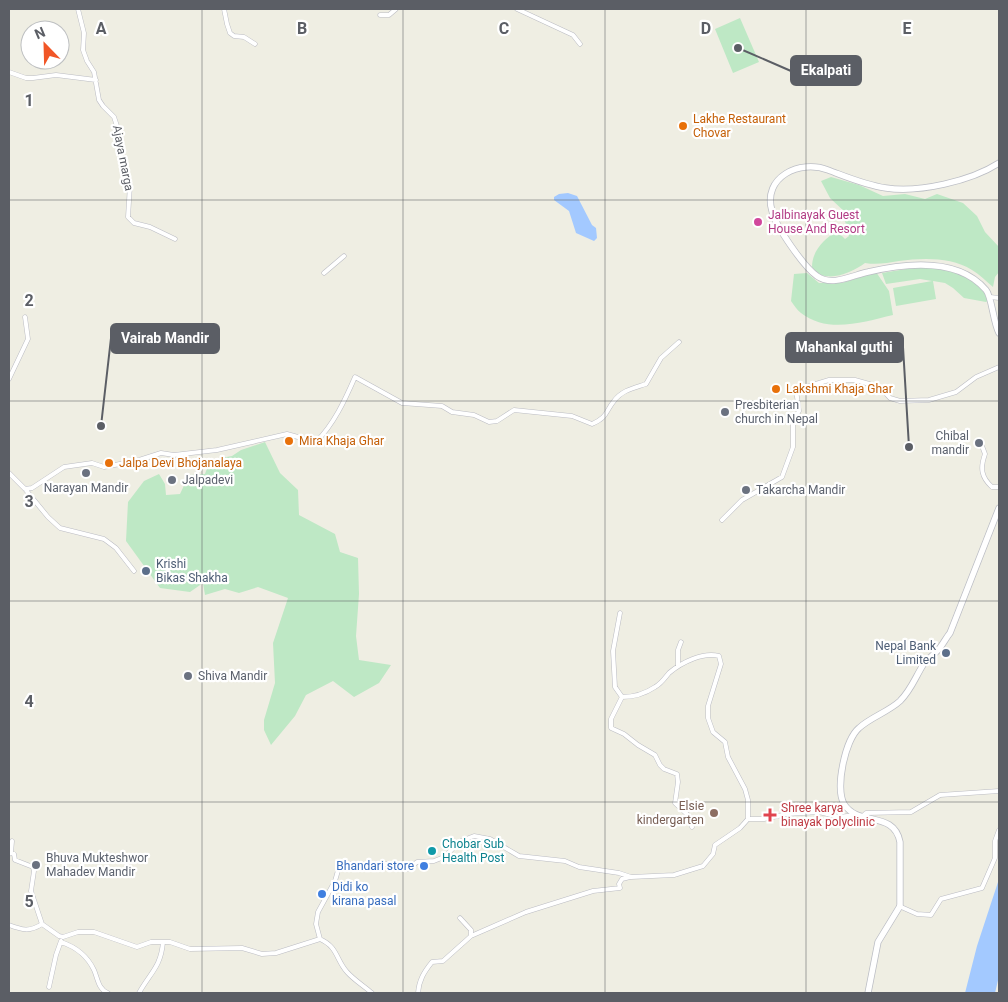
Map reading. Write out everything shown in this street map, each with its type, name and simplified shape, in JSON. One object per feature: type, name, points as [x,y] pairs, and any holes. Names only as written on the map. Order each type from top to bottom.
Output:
[{"type":"main road","points":[[999,164],[954,181],[907,189],[886,188],[850,179],[822,168],[806,166],[787,172],[780,178],[772,192],[770,202],[777,224],[808,268],[822,279],[835,280],[896,266],[920,264],[956,270],[969,276],[987,291],[999,333]]},
{"type":"main road","points":[[868,993],[878,942],[892,921],[899,906],[901,873],[899,834],[885,823],[856,814],[844,803],[840,788],[843,768],[852,735],[862,725],[899,702],[913,685],[923,665],[939,649],[950,633],[999,508]]},
{"type":"street","points":[[9,72],[26,78],[56,75],[96,80],[83,50],[84,33],[78,9]]},
{"type":"street","points":[[224,9],[230,33],[234,36],[244,37],[255,44]]},
{"type":"street","points":[[380,15],[389,15],[396,9]]},
{"type":"street","points":[[517,9],[573,35],[580,44]]},
{"type":"street","name":"Ajaya marga","points":[[96,80],[100,100],[114,117],[117,126],[122,166],[130,185],[128,217],[134,223],[150,226],[176,239]]},
{"type":"street","points":[[324,273],[344,256]]},
{"type":"street","points":[[990,297],[999,298]]},
{"type":"street","points":[[9,380],[28,339],[25,317]]},
{"type":"street","points":[[25,489],[32,488],[64,467],[92,463],[104,467],[136,461],[161,453],[174,455],[217,450],[287,434],[316,442],[326,432],[356,377],[402,403],[442,406],[452,412],[474,415],[489,422],[497,421],[514,410],[572,416],[592,424],[605,417],[614,401],[626,390],[646,384],[661,358],[679,342]]},
{"type":"street","points":[[722,520],[742,500],[782,477],[793,447],[794,421],[799,411],[796,390],[829,380],[855,380],[880,387],[890,398],[900,401],[929,400],[956,392],[976,377],[999,366]]},
{"type":"street","points":[[982,446],[985,454],[981,465],[983,472],[992,487],[999,487]]},
{"type":"street","points":[[9,473],[60,528],[104,539],[116,548],[134,571]]},
{"type":"street","points":[[620,613],[612,651],[615,687],[622,697]]},
{"type":"street","points":[[678,666],[678,650],[681,642]]},
{"type":"street","points":[[418,993],[418,985],[423,973],[432,962],[443,961],[471,936],[526,912],[593,891],[620,888],[622,878],[674,876],[704,866],[713,854],[714,845],[740,828],[748,819],[748,800],[745,789],[728,757],[725,742],[713,732],[708,718],[708,706],[720,664],[720,656],[703,656],[678,666],[656,687],[641,694],[622,697]]},
{"type":"street","points":[[622,697],[611,719],[611,728],[655,754],[660,766],[677,774],[678,782],[675,803],[690,817],[692,827]]},
{"type":"street","points":[[863,817],[866,813],[911,812],[940,795],[999,791]]},
{"type":"street","points":[[748,819],[764,819],[787,814],[819,812],[839,817],[856,814]]},
{"type":"street","points":[[899,906],[917,914],[931,915],[941,899],[982,888],[995,858],[995,840],[999,830]]},
{"type":"street","points":[[372,993],[348,974],[330,945],[320,939],[316,924],[318,912],[335,881],[341,865],[363,863],[395,864],[401,869],[408,869],[417,862],[434,861],[444,857],[460,841],[474,836],[490,839],[519,856],[564,861],[579,867],[620,873],[631,877]]},
{"type":"street","points":[[12,841],[10,853],[14,854],[15,860],[33,867],[31,891],[42,924],[58,936],[64,937],[78,932],[94,932],[137,947],[151,942],[170,942],[190,949],[242,948],[262,954],[276,953],[320,939]]},
{"type":"street","points":[[460,918],[471,930],[471,936]]},
{"type":"street","points":[[9,925],[23,930],[36,928],[42,924]]},
{"type":"street","points":[[49,988],[56,955],[64,937]]},
{"type":"street","points":[[61,942],[78,949],[94,969],[101,988],[108,993]]},
{"type":"street","points":[[139,993],[145,981],[157,967],[163,942]]},
{"type":"green space","points":[[740,18],[759,62],[733,73],[715,29]]},
{"type":"green space","points":[[831,177],[859,185],[883,196],[905,194],[925,199],[937,194],[963,203],[977,216],[985,232],[999,247],[999,272],[995,277],[993,287],[964,266],[946,261],[927,259],[878,264],[865,263],[839,276],[819,274],[812,267],[816,251],[837,231],[845,239],[849,236],[845,221],[847,214],[830,198],[821,181]]},
{"type":"green space","points":[[918,267],[955,269],[979,283],[990,299],[986,302],[964,298],[945,283],[933,281],[936,299],[896,306],[893,288],[932,281],[920,279],[886,284],[882,273]]},
{"type":"green space","points":[[876,272],[889,291],[893,315],[870,321],[834,325],[811,319],[801,313],[791,301],[794,274],[807,273],[819,283],[842,283]]},
{"type":"green space","points":[[265,442],[280,473],[298,490],[299,515],[335,534],[340,552],[358,558],[359,594],[356,636],[359,660],[391,665],[379,683],[354,697],[333,681],[306,695],[295,716],[271,745],[264,730],[264,720],[275,683],[273,643],[288,598],[258,587],[239,593],[225,589],[205,595],[203,583],[190,592],[160,588],[126,541],[128,502],[144,481],[159,474],[165,484],[166,495],[180,494],[189,475],[205,474],[210,460],[232,456],[241,450]]},
{"type":"water","points":[[568,193],[577,196],[592,225],[596,228],[597,238],[594,241],[576,233],[569,211],[554,200],[554,197],[559,194]]},
{"type":"water","points":[[999,879],[999,976],[995,993],[965,993],[977,946]]},
{"type":"place","name":"Ekalpati","points":[[738,48]]},
{"type":"place","name":"Lakhe Restaurant Chovar","points":[[683,126]]},
{"type":"place","name":"Jalbinayak Guest House And Resort","points":[[758,222]]},
{"type":"place","name":"Lakshmi Khaja Ghar","points":[[776,389]]},
{"type":"place","name":"Presbiterian church in Nepal","points":[[725,412]]},
{"type":"place","name":"Vairab Mandir","points":[[101,426]]},
{"type":"place","name":"Mira Khaja Ghar","points":[[289,441]]},
{"type":"place","name":"Chibal mandir","points":[[979,443]]},
{"type":"place","name":"Mahankal guthi","points":[[909,447]]},
{"type":"place","name":"Jalpa Devi Bhojanalaya","points":[[109,463]]},
{"type":"place","name":"Narayan Mandir","points":[[86,473]]},
{"type":"place","name":"Jalpadevi","points":[[172,480]]},
{"type":"place","name":"Takarcha Mandir","points":[[746,490]]},
{"type":"place","name":"Krishi Bikas Shakha","points":[[146,571]]},
{"type":"place","name":"Nepal Bank Limited","points":[[946,653]]},
{"type":"place","name":"Shiva Mandir","points":[[188,676]]},
{"type":"place","name":"Elsie kindergarten","points":[[714,813]]},
{"type":"place","name":"Shree karya binayak polyclinic","points":[[770,815]]},
{"type":"place","name":"Chobar Sub Health Post","points":[[432,851]]},
{"type":"place","name":"Bhuva Mukteshwor Mahadev Mandir","points":[[36,865]]},
{"type":"place","name":"Bhandari store","points":[[424,866]]},
{"type":"place","name":"Didi ko kirana pasal","points":[[322,894]]}]
